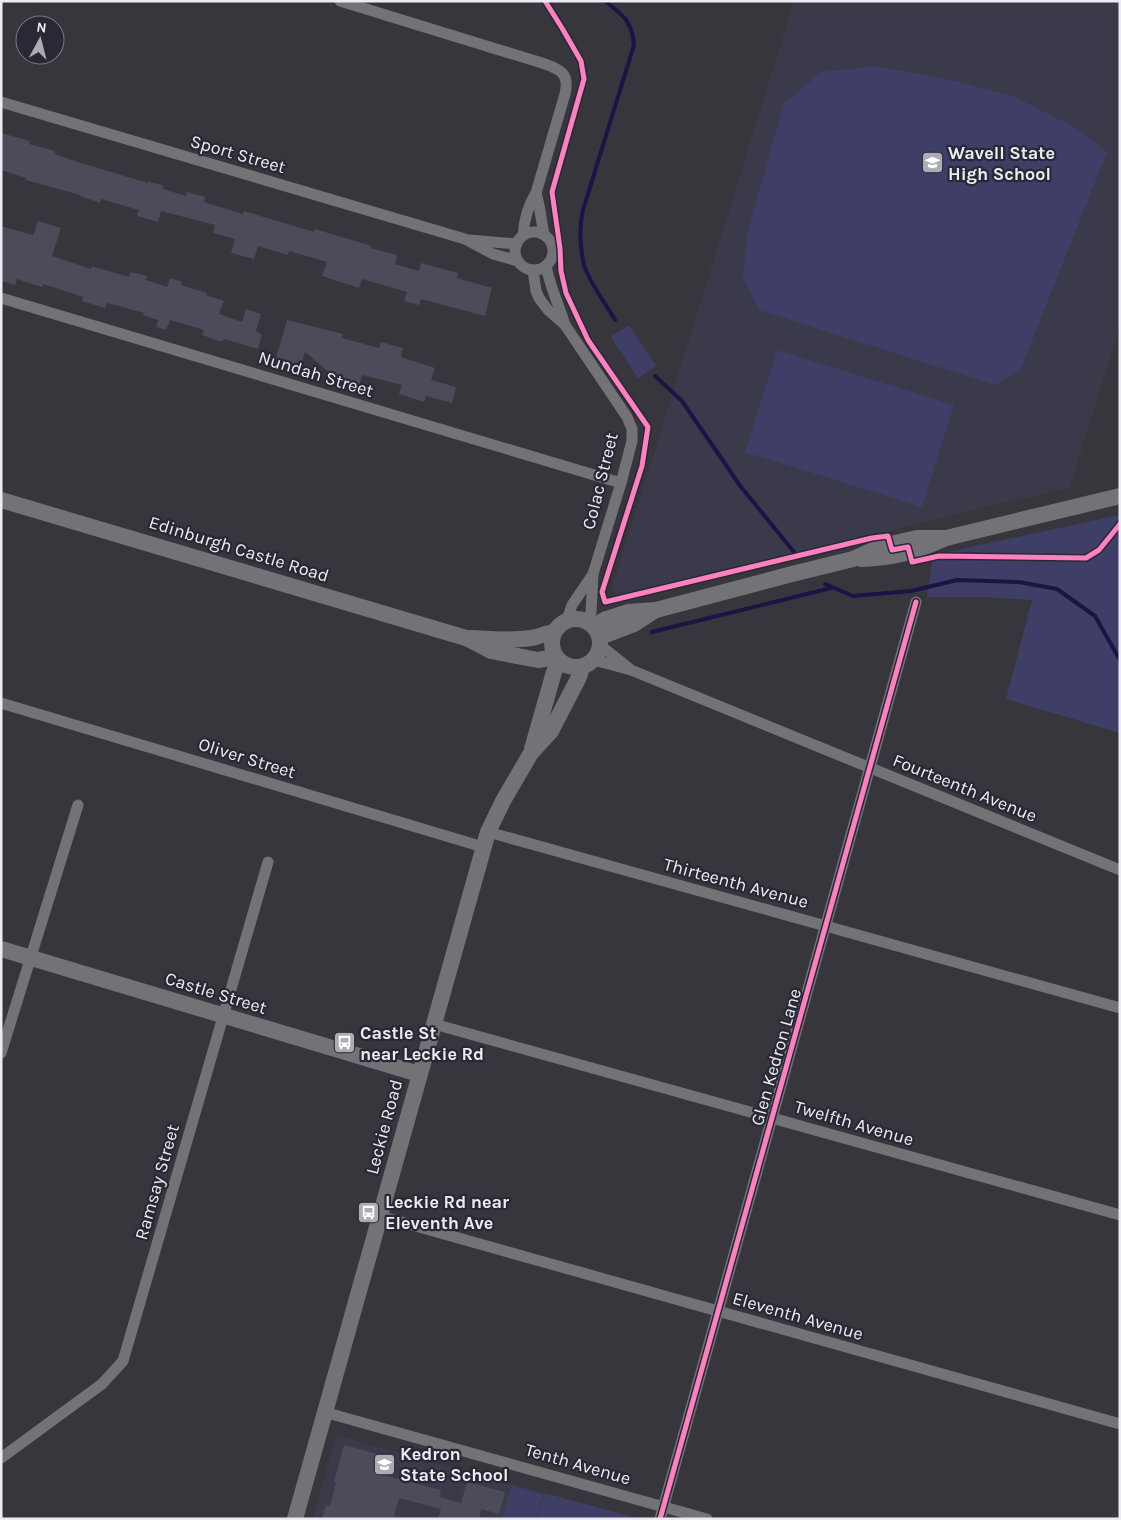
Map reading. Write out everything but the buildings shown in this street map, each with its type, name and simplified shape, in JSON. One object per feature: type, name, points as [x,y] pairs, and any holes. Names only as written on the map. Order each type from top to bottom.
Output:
[{"type":"street","points":[[340,1],[547,65],[556,68],[564,75],[567,83],[565,94],[536,194],[529,204],[515,256],[522,266],[533,270],[546,266],[550,261],[553,249],[548,239],[544,235],[533,232],[520,240]]},
{"type":"street","name":"Sport Street","points":[[1,102],[465,239],[493,254],[518,261]]},
{"type":"street","points":[[536,194],[544,235]]},
{"type":"street","name":"Sport Street","points":[[465,239],[520,240]]},
{"type":"street","name":"Colac Street","points":[[546,266],[551,288],[559,305],[564,326]]},
{"type":"street","name":"Colac Street","points":[[533,270],[539,298],[564,326],[627,417],[632,429],[632,441],[621,482],[593,574],[591,612],[593,643]]},
{"type":"street","name":"Nundah Street","points":[[1,298],[621,482]]},
{"type":"street","points":[[593,643],[582,619],[567,620],[562,623],[554,632],[552,644],[558,658],[566,665],[574,668],[593,643],[606,619],[628,612],[656,610],[853,559],[882,546],[917,538],[946,538],[1120,496]]},
{"type":"street","name":"Edinburgh Castle Road","points":[[1,500],[466,638],[491,651],[538,660],[558,658]]},
{"type":"street","name":"Colac Street","points":[[567,620],[572,605],[593,574]]},
{"type":"street","name":"Glen Kedron Lane","points":[[660,1519],[916,602]]},
{"type":"street","name":"Edinburgh Castle Road","points":[[466,638],[506,640],[533,638],[554,632]]},
{"type":"street","name":"Fourteenth Avenue","points":[[593,643],[631,670],[1120,870]]},
{"type":"street","name":"Leckie Road","points":[[294,1519],[486,840],[503,801],[531,753],[551,730],[579,677],[593,643]]},
{"type":"street","name":"Leckie Road","points":[[531,753],[558,658]]},
{"type":"street","name":"Oliver Street","points":[[1,703],[486,840]]},
{"type":"street","points":[[1,1053],[78,805]]},
{"type":"street","name":"Thirteenth Avenue","points":[[486,840],[826,926],[1120,1008]]},
{"type":"street","name":"Ramsay Street","points":[[1,1458],[102,1384],[122,1361],[268,862]]},
{"type":"street","name":"Castle Street","points":[[1,949],[419,1074]]},
{"type":"street","name":"Twelfth Avenue","points":[[434,1024],[1120,1215]]},
{"type":"street","name":"Eleventh Avenue","points":[[380,1216],[1120,1424]]},
{"type":"street","name":"Tenth Avenue","points":[[324,1412],[707,1519]]},
{"type":"shaded area","name":"Wavell State High School","points":[[794,1],[1120,1],[1120,326],[1070,487],[618,597],[612,588]]},
{"type":"shaded area","points":[[875,66],[951,80],[1015,97],[1076,128],[1107,152],[1020,371],[995,385],[759,310],[743,278],[748,230],[784,103],[821,72]]},
{"type":"shaded area","points":[[629,325],[656,366],[638,378],[611,337]]},
{"type":"shaded area","points":[[777,350],[954,405],[922,507],[745,452]]},
{"type":"shaded area","points":[[1120,515],[1120,733],[1006,699],[1032,600],[984,597],[927,597],[933,555]]},
{"type":"shaded area","name":"Kedron State School","points":[[336,1435],[545,1493],[639,1519],[313,1519]]},
{"type":"shaded area","points":[[511,1486],[543,1495],[536,1519],[502,1519]]},
{"type":"shaded area","points":[[545,1493],[639,1519],[537,1519]]},
{"type":"waterway","points":[[605,1],[626,19],[631,30],[634,45],[583,210],[580,237],[586,272],[615,320]]},
{"type":"waterway","points":[[655,376],[682,401],[741,487],[794,552]]},
{"type":"waterway","points":[[825,584],[853,596],[911,591],[957,580],[1019,582],[1057,589],[1095,616],[1120,660]]},
{"type":"waterway","points":[[652,632],[831,588]]},
{"type":"cycle path","points":[[545,1],[581,61],[584,79],[552,192],[560,248],[561,271],[566,293],[588,340],[648,427],[642,466],[602,592],[605,602],[872,538],[888,536],[892,550],[908,547],[912,562],[939,556],[1086,558],[1099,550],[1120,524]]},
{"type":"cycle path","points":[[660,1519],[916,602]]},
{"type":"place","name":"Wavell State High School","points":[[932,163]]},
{"type":"place","name":"Castle St near Leckie Rd","points":[[344,1043]]},
{"type":"place","name":"Leckie Rd near Eleventh Ave","points":[[369,1212]]},
{"type":"place","name":"Kedron State School","points":[[384,1464]]}]
